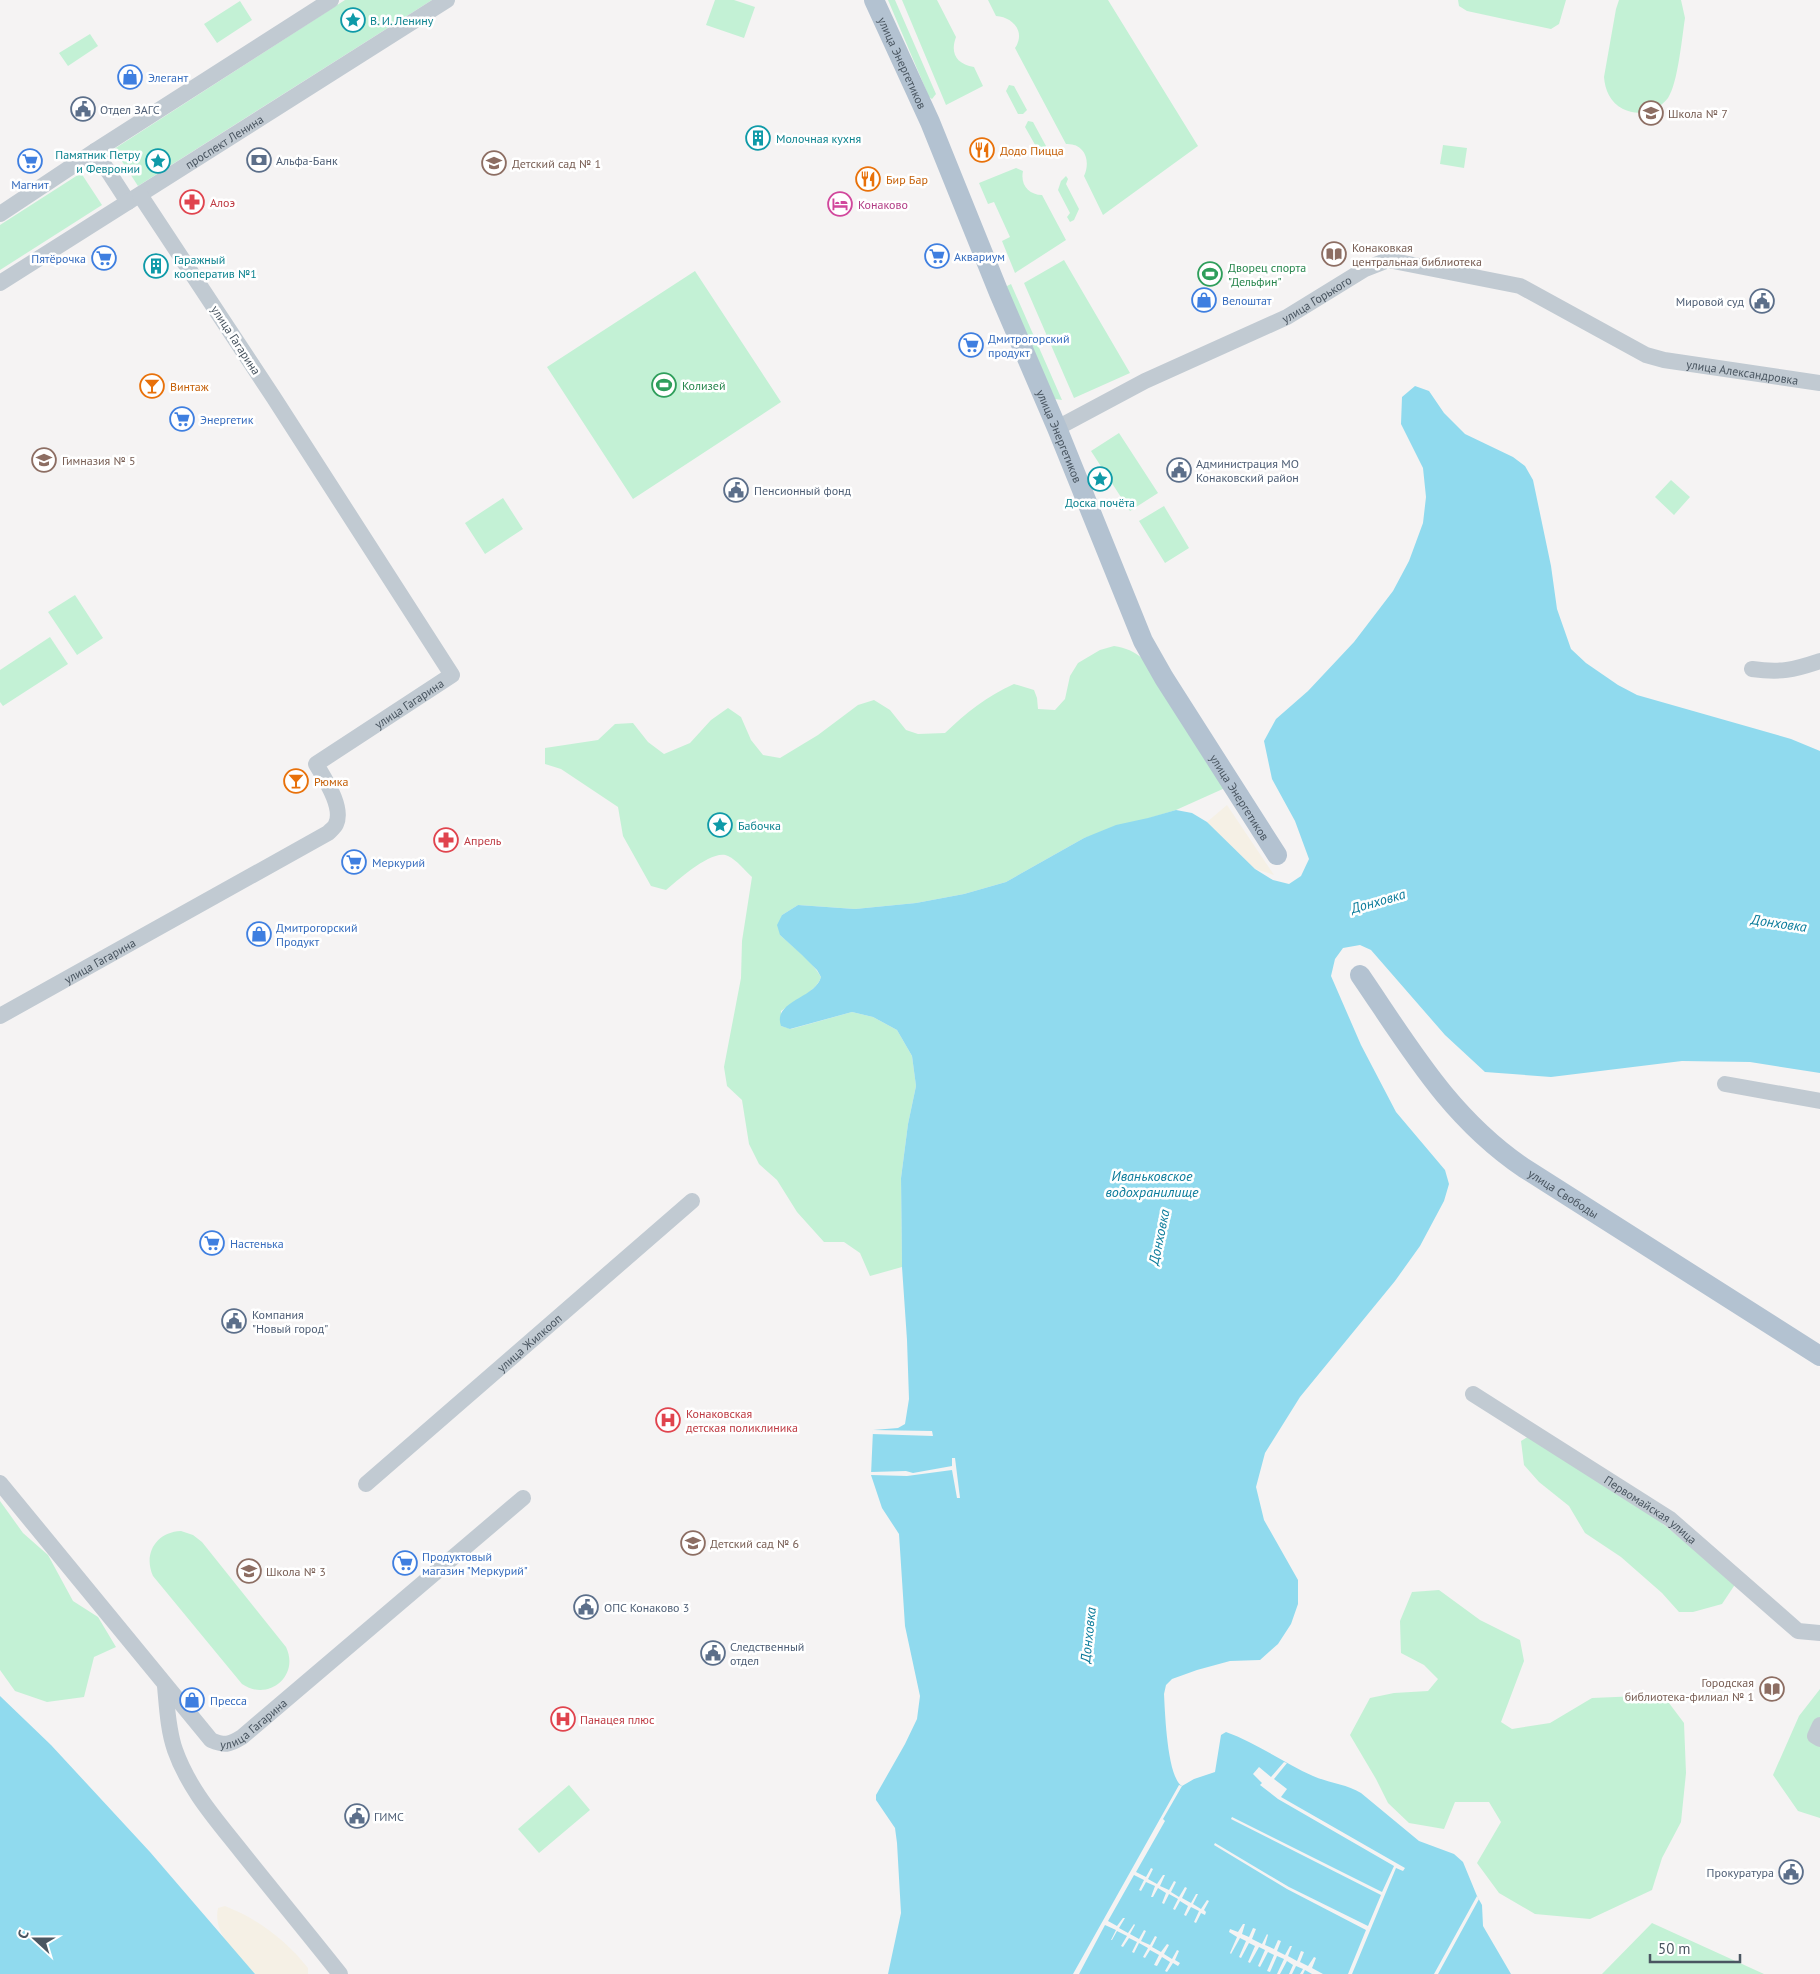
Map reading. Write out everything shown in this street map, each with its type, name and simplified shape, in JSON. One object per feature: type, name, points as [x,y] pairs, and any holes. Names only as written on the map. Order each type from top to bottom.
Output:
[{"type":"main road","name":"улица Энергетиков","points":[[874,0],[926,112],[999,293],[1058,428],[1143,641],[1164,678],[1277,855]]},
{"type":"main road","name":"улица Свободы","points":[[1360,975],[1446,1098],[1493,1145],[1524,1168],[1820,1356]]},
{"type":"street","points":[[0,214],[331,0]]},
{"type":"street","name":"проспект Ленина","points":[[0,283],[447,0]]},
{"type":"street","points":[[95,151],[134,198]]},
{"type":"street","name":"улица Гагарина","points":[[0,1016],[328,833],[336,824],[338,812],[332,794],[316,764],[452,675],[274,398],[134,198]]},
{"type":"street","name":"улица Горького","points":[[1058,428],[1145,381],[1287,317],[1365,269],[1388,260],[1520,286],[1646,355],[1664,360]]},
{"type":"street","name":"улица Александровка","points":[[1664,360],[1820,383]]},
{"type":"street","points":[[1752,669],[1771,672],[1788,671],[1820,660]]},
{"type":"street","points":[[1726,1084],[1820,1101]]},
{"type":"street","name":"улица Жилкооп","points":[[366,1484],[692,1201]]},
{"type":"street","name":"Первомайская улица","points":[[1473,1394],[1670,1519],[1798,1631],[1820,1633]]},
{"type":"street","name":"улица Гагарина","points":[[0,1482],[165,1686],[211,1740],[221,1744],[231,1744],[523,1498]]},
{"type":"street","points":[[165,1686],[168,1720],[175,1749],[186,1774],[202,1802],[284,1907],[340,1974]]},
{"type":"street","points":[[1820,1725],[1815,1736],[1820,1739]]},
{"type":"green space","points":[[345,0],[432,0],[138,186],[114,149]]},
{"type":"green space","points":[[715,0],[734,0],[755,7],[744,38],[706,25]]},
{"type":"green space","points":[[888,0],[895,0],[936,94],[932,99],[929,97]]},
{"type":"green space","points":[[902,0],[937,0],[956,37],[954,53],[956,57],[968,66],[974,67],[983,86],[946,105]]},
{"type":"green space","points":[[988,0],[1108,0],[1198,146],[1103,215],[1084,176],[1087,165],[1085,154],[1078,146],[1066,144],[1015,48],[1019,36],[1016,26],[1008,19],[996,16]]},
{"type":"green space","points":[[1458,0],[1566,0],[1559,24],[1551,29],[1467,11],[1459,6]]},
{"type":"green space","points":[[1619,0],[1681,0],[1685,18],[1674,82],[1668,98],[1657,108],[1646,112],[1636,113],[1618,106],[1609,95],[1606,86],[1604,77]]},
{"type":"green space","points":[[240,1],[252,20],[217,43],[204,24]]},
{"type":"green space","points":[[90,34],[98,46],[68,66],[59,53]]},
{"type":"green space","points":[[1009,85],[1014,86],[1027,110],[1023,114],[1018,114],[1006,91]]},
{"type":"green space","points":[[1028,121],[1033,122],[1046,146],[1043,150],[1038,150],[1025,127]]},
{"type":"green space","points":[[1443,145],[1467,148],[1464,168],[1440,164]]},
{"type":"green space","points":[[1016,168],[1023,171],[1022,176],[1026,188],[1037,195],[1042,195],[1066,240],[1015,273],[1002,241],[1010,237],[994,202],[988,204],[979,183]]},
{"type":"green space","points":[[81,173],[102,205],[0,270],[0,225]]},
{"type":"green space","points":[[1066,176],[1068,179],[1066,184],[1079,209],[1074,220],[1070,222],[1067,217],[1070,213],[1058,190],[1061,181]]},
{"type":"green space","points":[[1064,260],[1130,373],[1074,398],[1024,283]]},
{"type":"green space","name":"Колизей","points":[[695,271],[781,402],[633,499],[547,367]]},
{"type":"green space","points":[[1011,284],[1062,400],[1055,399],[1005,287]]},
{"type":"green space","points":[[1119,433],[1158,493],[1130,511],[1091,451]]},
{"type":"green space","points":[[1671,480],[1690,497],[1674,515],[1655,497]]},
{"type":"green space","points":[[503,498],[523,529],[485,554],[465,523]]},
{"type":"green space","points":[[1164,506],[1189,548],[1165,563],[1139,521]]},
{"type":"green space","points":[[75,595],[103,638],[77,655],[48,612]]},
{"type":"green space","points":[[50,637],[68,664],[3,706],[0,702],[0,670]]},
{"type":"green space","points":[[1114,646],[1130,650],[1143,659],[1225,788],[1176,810],[1084,838],[1006,882],[964,894],[916,903],[855,909],[798,905],[782,915],[780,935],[807,960],[821,977],[815,987],[781,1011],[781,1026],[791,1029],[852,1012],[873,1017],[897,1030],[912,1056],[916,1086],[908,1124],[901,1178],[902,1267],[870,1276],[860,1253],[844,1242],[824,1242],[797,1212],[777,1180],[759,1164],[749,1144],[742,1100],[727,1086],[724,1067],[741,978],[742,941],[752,877],[735,860],[722,855],[696,866],[666,890],[651,886],[623,836],[618,807],[561,769],[545,764],[545,748],[598,740],[615,724],[633,723],[648,742],[664,754],[690,743],[711,720],[728,708],[741,717],[751,740],[763,755],[780,758],[818,735],[858,705],[874,700],[890,710],[906,730],[918,734],[945,733],[977,706],[1014,684],[1034,690],[1038,709],[1055,710],[1065,699],[1070,676],[1078,663],[1100,650]]},
{"type":"green space","points":[[1529,1436],[1658,1520],[1736,1583],[1722,1604],[1693,1612],[1679,1612],[1662,1593],[1621,1557],[1585,1533],[1569,1506],[1539,1482],[1524,1465],[1521,1441]]},
{"type":"green space","points":[[0,1501],[23,1533],[48,1555],[73,1601],[98,1617],[116,1647],[94,1657],[84,1697],[47,1702],[15,1691],[0,1670]]},
{"type":"green space","points":[[181,1531],[193,1535],[202,1542],[286,1647],[289,1668],[279,1683],[271,1688],[262,1690],[252,1689],[242,1684],[153,1576],[150,1560],[154,1546],[165,1535]]},
{"type":"green space","points":[[1439,1590],[1480,1620],[1520,1640],[1524,1661],[1501,1722],[1512,1729],[1550,1723],[1592,1698],[1663,1695],[1684,1723],[1686,1773],[1681,1822],[1662,1858],[1652,1890],[1590,1919],[1535,1914],[1499,1893],[1477,1863],[1501,1822],[1489,1802],[1455,1802],[1444,1829],[1409,1823],[1388,1803],[1350,1735],[1370,1698],[1394,1693],[1428,1691],[1438,1679],[1424,1665],[1401,1653],[1400,1621],[1412,1592]]},
{"type":"green space","points":[[1820,1689],[1820,1818],[1798,1811],[1773,1775],[1799,1716]]},
{"type":"green space","points":[[569,1785],[590,1810],[539,1853],[518,1829]]},
{"type":"green space","points":[[1652,1923],[1764,1974],[1602,1974]]},
{"type":"sand","points":[[1227,805],[1274,875],[1255,869],[1207,822]]},
{"type":"sand","points":[[225,1906],[249,1917],[271,1931],[308,1968],[308,1974],[255,1974],[228,1944],[219,1927],[217,1918],[218,1908]]},
{"type":"water","name":"Иваньковское водохранилище","points":[[1415,386],[1429,391],[1444,413],[1465,434],[1513,457],[1525,466],[1533,480],[1551,566],[1557,609],[1571,649],[1586,663],[1618,685],[1637,695],[1791,739],[1820,751],[1820,1073],[1750,1062],[1682,1061],[1551,1077],[1485,1072],[1445,1035],[1371,950],[1360,945],[1343,948],[1335,959],[1331,976],[1361,1045],[1396,1112],[1445,1170],[1449,1184],[1444,1201],[1420,1246],[1395,1281],[1300,1397],[1265,1453],[1256,1487],[1264,1520],[1298,1580],[1298,1604],[1291,1624],[1278,1644],[1260,1660],[1230,1661],[1172,1679],[1166,1685],[1164,1703],[1170,1758],[1177,1780],[1182,1786],[1194,1779],[1215,1772],[1221,1735],[1226,1732],[1248,1741],[1313,1776],[1361,1793],[1419,1841],[1454,1854],[1463,1862],[1482,1905],[1483,1926],[1511,1974],[888,1974],[901,1913],[897,1843],[895,1828],[876,1800],[876,1795],[917,1719],[920,1696],[905,1626],[899,1534],[882,1508],[871,1475],[873,1430],[898,1428],[905,1424],[909,1399],[902,1267],[901,1178],[908,1124],[916,1086],[912,1056],[897,1030],[873,1017],[852,1012],[790,1029],[781,1026],[780,1018],[783,1011],[788,1005],[811,990],[821,977],[817,970],[780,935],[777,925],[782,915],[798,905],[855,909],[916,903],[964,894],[1006,882],[1084,838],[1116,825],[1176,810],[1192,813],[1207,822],[1255,869],[1273,880],[1289,884],[1301,876],[1309,859],[1295,821],[1272,779],[1264,741],[1276,719],[1308,691],[1354,642],[1393,591],[1409,561],[1423,523],[1426,497],[1423,468],[1401,424],[1402,397]]},
{"type":"water","points":[[0,1696],[51,1745],[150,1852],[255,1974],[0,1974]]},
{"type":"pier","points":[[873,1430],[932,1431],[933,1436],[872,1434]]},
{"type":"pier","points":[[952,1458],[955,1458],[960,1498],[957,1498],[952,1470],[907,1476],[871,1475],[871,1472],[906,1471],[913,1473],[952,1466]]},
{"type":"pier","points":[[1284,1762],[1287,1763],[1274,1779],[1287,1789],[1281,1797],[1405,1868],[1403,1871],[1396,1868],[1352,1974],[1348,1974],[1366,1930],[1287,1889],[1214,1845],[1215,1843],[1289,1887],[1368,1926],[1381,1895],[1231,1819],[1232,1817],[1382,1892],[1394,1866],[1278,1799],[1260,1785],[1262,1783],[1253,1774],[1259,1767],[1271,1777]]},
{"type":"pier","points":[[1179,1785],[1182,1786],[1163,1819],[1165,1821],[1136,1872],[1146,1877],[1151,1868],[1153,1869],[1148,1879],[1157,1884],[1165,1875],[1160,1886],[1169,1890],[1174,1881],[1176,1882],[1171,1892],[1179,1897],[1185,1887],[1187,1888],[1182,1898],[1191,1903],[1196,1894],[1198,1894],[1193,1904],[1201,1909],[1207,1900],[1209,1901],[1204,1910],[1206,1912],[1205,1915],[1201,1913],[1196,1923],[1194,1922],[1199,1911],[1191,1907],[1186,1916],[1184,1915],[1188,1906],[1180,1901],[1175,1910],[1173,1909],[1178,1899],[1169,1894],[1164,1904],[1162,1903],[1166,1893],[1158,1888],[1153,1897],[1151,1897],[1155,1886],[1146,1882],[1141,1891],[1139,1890],[1144,1880],[1134,1875],[1108,1921],[1117,1926],[1125,1918],[1119,1928],[1128,1933],[1134,1924],[1130,1934],[1139,1939],[1144,1930],[1146,1931],[1141,1941],[1150,1945],[1155,1936],[1157,1937],[1152,1947],[1161,1952],[1167,1944],[1169,1945],[1164,1954],[1172,1959],[1177,1950],[1179,1951],[1175,1960],[1180,1963],[1178,1966],[1173,1963],[1167,1972],[1165,1971],[1170,1962],[1162,1957],[1157,1966],[1154,1965],[1159,1955],[1150,1950],[1145,1958],[1143,1957],[1148,1948],[1139,1943],[1134,1953],[1132,1952],[1137,1942],[1129,1938],[1123,1947],[1121,1946],[1127,1936],[1117,1931],[1111,1940],[1116,1930],[1105,1925],[1079,1974],[1073,1974]]},
{"type":"pier","points":[[1477,1896],[1479,1899],[1438,1974],[1434,1974]]},
{"type":"pier","points":[[1243,1924],[1245,1924],[1242,1934],[1249,1937],[1253,1928],[1256,1929],[1252,1939],[1262,1944],[1267,1934],[1265,1945],[1274,1949],[1278,1940],[1281,1941],[1277,1951],[1285,1955],[1290,1946],[1292,1946],[1288,1956],[1297,1961],[1301,1951],[1304,1952],[1300,1962],[1308,1966],[1314,1957],[1316,1958],[1312,1968],[1323,1974],[1312,1974],[1305,1970],[1303,1974],[1300,1974],[1303,1969],[1296,1966],[1292,1974],[1289,1974],[1293,1965],[1287,1961],[1280,1974],[1277,1974],[1284,1959],[1277,1956],[1270,1972],[1267,1971],[1274,1955],[1268,1952],[1260,1967],[1258,1966],[1265,1950],[1259,1947],[1250,1963],[1248,1962],[1255,1946],[1249,1943],[1241,1958],[1239,1957],[1246,1941],[1240,1938],[1231,1954],[1237,1937],[1229,1932],[1230,1929],[1238,1932]]},
{"type":"place","name":"В. И. Ленину","points":[[353,20]]},
{"type":"place","name":"Элегант","points":[[130,77]]},
{"type":"place","name":"Отдел ЗАГС","points":[[83,109]]},
{"type":"place","name":"Школа № 7","points":[[1651,113]]},
{"type":"place","name":"Молочная кухня","points":[[758,138]]},
{"type":"place","name":"Додо Пицца","points":[[982,150]]},
{"type":"place","name":"Альфа-Банк","points":[[259,160]]},
{"type":"place","name":"Магнит","points":[[30,161]]},
{"type":"place","name":"Памятник Петру и Февронии","points":[[158,161]]},
{"type":"place","name":"Детский сад № 1","points":[[494,163]]},
{"type":"place","name":"Бир Бар","points":[[868,179]]},
{"type":"place","name":"Алоэ","points":[[192,202]]},
{"type":"place","name":"Конаково","points":[[840,204]]},
{"type":"place","name":"Конаковкая центральная библиотека","points":[[1334,254]]},
{"type":"place","name":"Аквариум","points":[[937,256]]},
{"type":"place","name":"Пятёрочка","points":[[104,258]]},
{"type":"place","name":"Гаражный кооператив №1","points":[[156,266]]},
{"type":"place","name":"Дворец спорта \"Дельфин\"","points":[[1210,274]]},
{"type":"place","name":"Велоштат","points":[[1204,300]]},
{"type":"place","name":"Мировой суд","points":[[1762,301]]},
{"type":"place","name":"Дмитрогорский продукт","points":[[971,345]]},
{"type":"place","name":"Колизей","points":[[664,385]]},
{"type":"place","name":"Винтаж","points":[[152,386]]},
{"type":"place","name":"Энергетик","points":[[182,419]]},
{"type":"place","name":"Гимназия № 5","points":[[44,460]]},
{"type":"place","name":"Администрация МО Конаковский район","points":[[1179,470]]},
{"type":"place","name":"Доска почёта","points":[[1100,479]]},
{"type":"place","name":"Пенсионный фонд","points":[[736,490]]},
{"type":"place","name":"Рюмка","points":[[296,781]]},
{"type":"place","name":"Бабочка","points":[[720,825]]},
{"type":"place","name":"Апрель","points":[[446,840]]},
{"type":"place","name":"Меркурий","points":[[354,862]]},
{"type":"place","name":"Дмитрогорский Продукт","points":[[259,934]]},
{"type":"place","name":"Настенька","points":[[212,1243]]},
{"type":"place","name":"Компания \"Новый город\"","points":[[234,1321]]},
{"type":"place","name":"Конаковская детская поликлиника","points":[[668,1420]]},
{"type":"place","name":"Детский сад № 6","points":[[693,1543]]},
{"type":"place","name":"Продуктовый магазин \"Меркурий\"","points":[[405,1563]]},
{"type":"place","name":"Школа № 3","points":[[249,1571]]},
{"type":"place","name":"ОПС Конаково 3","points":[[586,1607]]},
{"type":"place","name":"Следственный отдел","points":[[713,1653]]},
{"type":"place","name":"Городская библиотека-филиал № 1","points":[[1772,1689]]},
{"type":"place","name":"Пресса","points":[[192,1700]]},
{"type":"place","name":"Панацея плюс","points":[[563,1719]]},
{"type":"place","name":"ГИМС","points":[[357,1816]]},
{"type":"place","name":"Прокуратура","points":[[1791,1872]]},
{"type":"water label","name":"Донховка","points":[[1378,901]]},
{"type":"water label","name":"Донховка","points":[[1779,923]]},
{"type":"water label","name":"Донховка","points":[[1159,1237]]},
{"type":"water label","name":"Донховка","points":[[1088,1635]]}]
